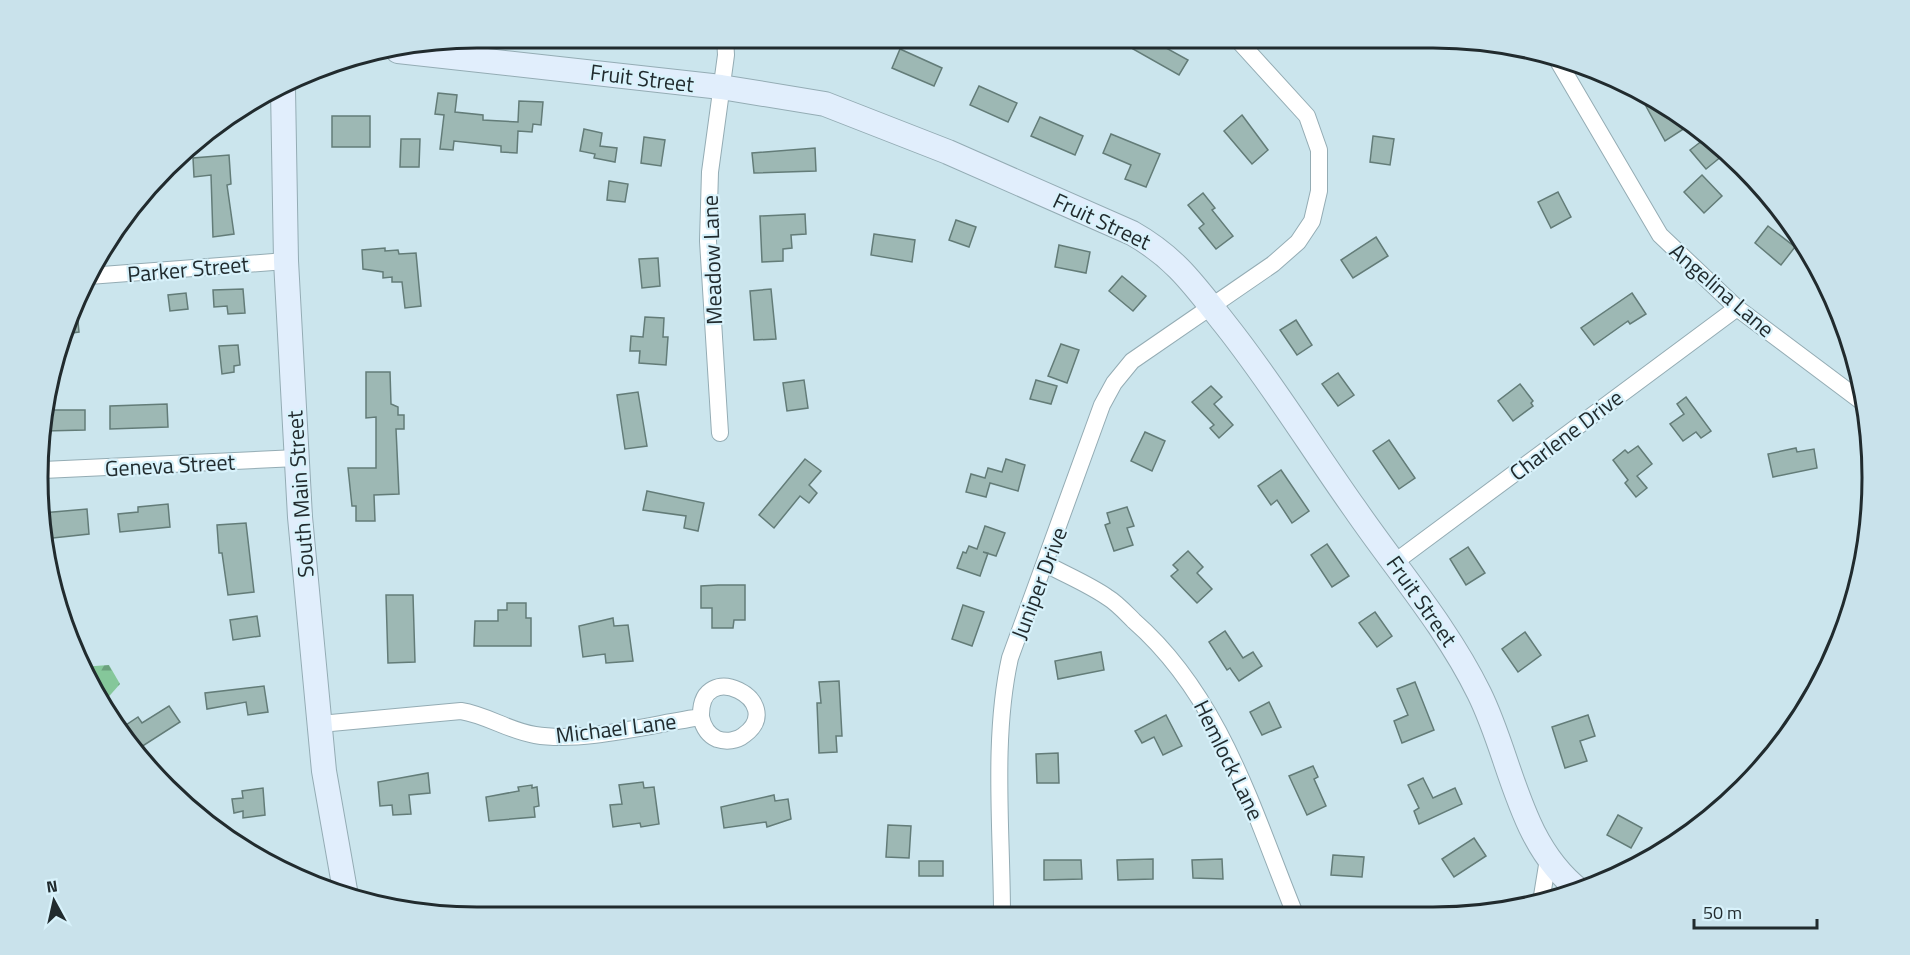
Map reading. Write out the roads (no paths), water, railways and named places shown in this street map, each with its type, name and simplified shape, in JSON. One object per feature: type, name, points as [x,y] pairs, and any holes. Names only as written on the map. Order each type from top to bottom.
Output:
[{"type":"street","name":"Meadow Lane","points":[[720,433],[708,241],[710,172],[726,48]]},
{"type":"street","name":"Juniper Drive","points":[[1002,907],[1001,740],[1005,683],[1010,658],[1046,564],[1090,435],[1114,383],[1132,361],[1273,264],[1298,242],[1312,221],[1319,190],[1319,150],[1307,116],[1245,48]]},
{"type":"street","name":"Fruit Street","points":[[415,53],[721,87],[825,104],[857,115],[1132,233],[1160,248],[1181,267],[1255,362],[1312,449],[1459,654],[1480,695],[1524,813],[1558,873],[1571,884]]},
{"type":"street","name":"Angelina Lane","points":[[1562,68],[1660,235],[1737,308],[1854,396]]},
{"type":"street","name":"South Main Street","points":[[283,95],[286,261],[300,517],[331,821],[344,885]]},
{"type":"street","name":"Parker Street","points":[[99,275],[286,261]]},
{"type":"street","name":"Charlene Drive","points":[[1395,562],[1737,308]]},
{"type":"street","name":"Geneva Street","points":[[48,470],[297,458]]},
{"type":"street","name":"Hemlock Lane","points":[[1046,564],[1108,597],[1150,634],[1186,675],[1215,721],[1238,771],[1292,907]]},
{"type":"street","name":"Michael Lane","points":[[320,724],[461,711],[483,715],[522,733],[551,737],[585,735],[701,717]]},
{"type":"street","points":[[1543,892],[1548,858]]}]
